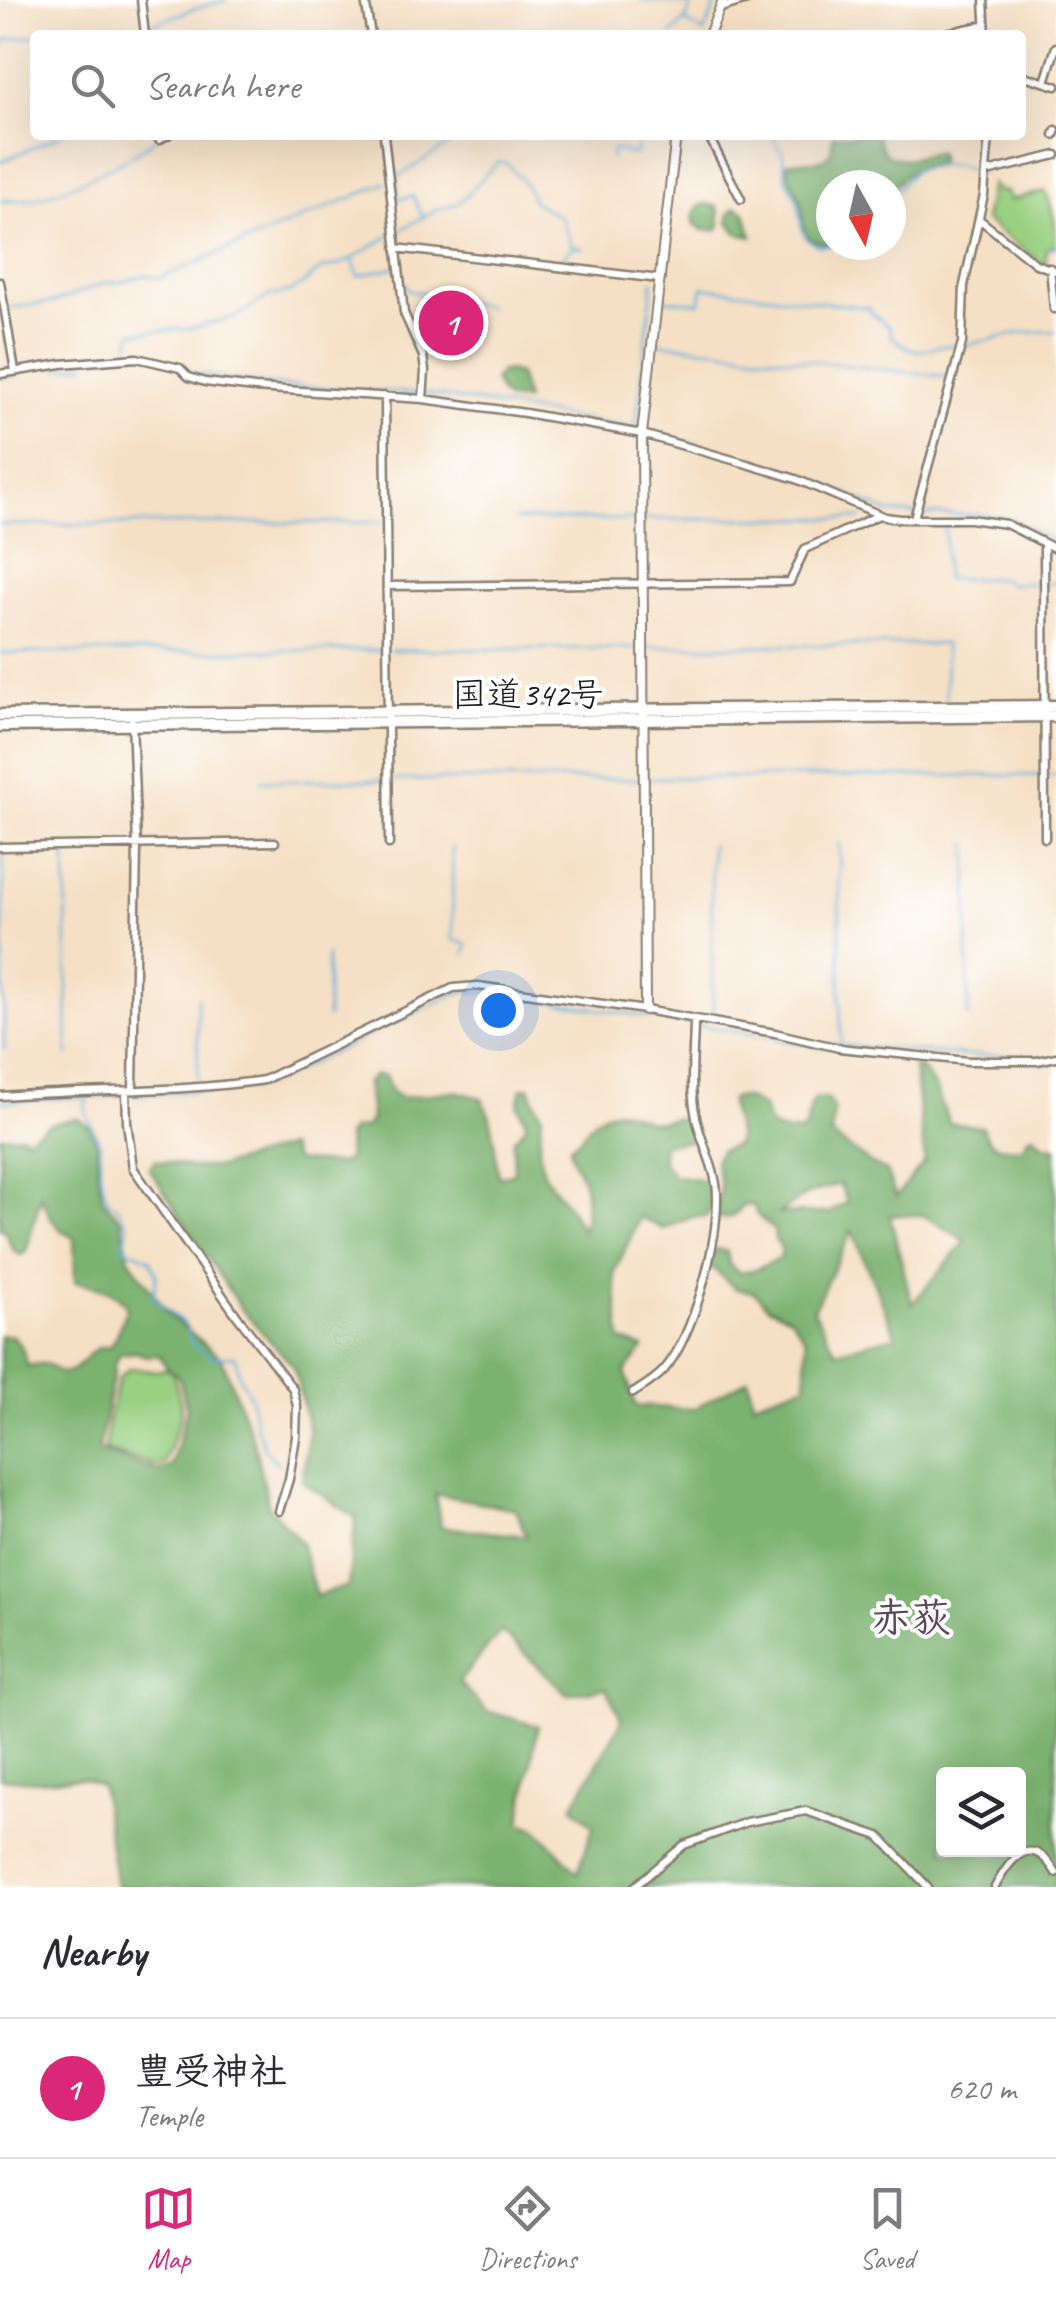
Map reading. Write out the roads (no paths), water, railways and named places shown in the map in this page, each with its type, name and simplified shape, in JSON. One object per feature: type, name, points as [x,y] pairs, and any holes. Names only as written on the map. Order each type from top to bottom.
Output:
[{"type":"highway","name":"国道342号","points":[[0,715],[132,719],[1050,711]]},
{"type":"highway","name":"国道342号","points":[[0,726],[132,719]]},
{"type":"street","points":[[141,0],[145,30]]},
{"type":"street","points":[[365,0],[370,30]]},
{"type":"street","points":[[712,30],[722,4],[747,0]]},
{"type":"street","points":[[984,0],[986,30]]},
{"type":"street","points":[[961,30],[986,25]]},
{"type":"street","points":[[1045,82],[1056,47]]},
{"type":"street","points":[[1026,76],[1056,86]]},
{"type":"street","points":[[385,140],[404,313],[423,356],[423,399]]},
{"type":"street","points":[[645,1010],[642,434],[675,140]]},
{"type":"street","points":[[711,140],[741,199]]},
{"type":"street","points":[[914,518],[962,343],[964,285],[980,219],[989,140]]},
{"type":"street","points":[[987,172],[1056,155]]},
{"type":"street","points":[[980,219],[1036,264],[1053,269],[1056,309]]},
{"type":"street","points":[[396,248],[660,279]]},
{"type":"street","points":[[0,282],[15,371]]},
{"type":"street","points":[[0,374],[137,358],[180,368],[189,377],[205,382],[423,399],[525,413],[642,434],[796,479],[880,514],[902,519],[970,519],[1006,524],[1056,549]]},
{"type":"street","points":[[385,396],[389,844]]},
{"type":"street","points":[[387,586],[790,582],[805,550],[880,514]]},
{"type":"street","points":[[1044,544],[1050,711],[1045,838]]},
{"type":"street","points":[[132,719],[137,846],[127,1122],[134,1168],[293,1389],[296,1437],[279,1511]]},
{"type":"street","points":[[0,846],[275,842]]},
{"type":"street","points":[[0,1096],[264,1080],[460,986],[645,1010],[839,1048],[968,1061],[1038,1061],[1056,1057]]},
{"type":"street","points":[[633,1393],[652,1381],[675,1354],[705,1276],[713,1241],[717,1193],[694,1110],[694,1020]]},
{"type":"street","points":[[634,1887],[684,1845],[746,1822],[806,1811],[878,1836],[928,1887]]},
{"type":"street","points":[[995,1887],[1016,1855],[1024,1852],[1041,1855],[1056,1872]]},
{"type":"waterway","points":[[147,26],[226,0]]},
{"type":"waterway","points":[[640,0],[692,5],[685,21],[699,30]]},
{"type":"waterway","points":[[705,30],[718,0]]},
{"type":"waterway","points":[[676,30],[684,22]]},
{"type":"waterway","points":[[82,30],[105,25],[130,30]]},
{"type":"waterway","points":[[0,43],[30,37]]},
{"type":"waterway","points":[[0,162],[50,140]]},
{"type":"waterway","points":[[0,201],[32,199],[63,189],[117,164],[154,140]]},
{"type":"waterway","points":[[393,180],[456,140]]},
{"type":"waterway","points":[[611,158],[613,149],[635,155],[639,140]]},
{"type":"waterway","points":[[775,140],[783,154],[786,178],[798,201],[802,230],[816,244]]},
{"type":"waterway","points":[[399,231],[434,211],[459,203],[498,162],[508,164],[533,202],[561,217],[573,247],[583,248]]},
{"type":"waterway","points":[[906,179],[914,170],[938,165],[956,165],[980,173]]},
{"type":"waterway","points":[[397,181],[398,199],[413,196],[423,217]]},
{"type":"waterway","points":[[0,309],[55,302],[104,283],[145,275],[160,278],[386,183]]},
{"type":"waterway","points":[[68,360],[126,354],[132,332],[189,329],[235,317],[269,296],[290,292],[319,270],[347,262],[392,234]]},
{"type":"waterway","points":[[1050,248],[1056,247]]},
{"type":"waterway","points":[[557,263],[572,248]]},
{"type":"waterway","points":[[353,260],[358,276],[394,267],[396,270]]},
{"type":"waterway","points":[[403,281],[410,291],[489,307]]},
{"type":"waterway","points":[[636,427],[653,281]]},
{"type":"waterway","points":[[663,299],[700,303],[703,287],[871,308],[870,312],[890,328],[891,336],[919,351],[1020,333],[1056,331]]},
{"type":"waterway","points":[[659,343],[948,377]]},
{"type":"waterway","points":[[19,367],[55,362]]},
{"type":"waterway","points":[[58,368],[85,365]]},
{"type":"waterway","points":[[0,370],[11,368]]},
{"type":"waterway","points":[[186,372],[268,385],[428,394],[639,429]]},
{"type":"waterway","points":[[0,378],[16,375]]},
{"type":"waterway","points":[[647,431],[788,469],[888,512],[992,516],[1019,523],[1056,542]]},
{"type":"waterway","points":[[515,520],[862,518]]},
{"type":"waterway","points":[[0,525],[383,522]]},
{"type":"waterway","points":[[945,523],[945,579],[1001,578],[1010,584],[1056,583]]},
{"type":"waterway","points":[[646,647],[945,644],[946,699]]},
{"type":"waterway","points":[[391,650],[638,648]]},
{"type":"waterway","points":[[0,653],[383,650]]},
{"type":"waterway","points":[[648,778],[1056,775]]},
{"type":"waterway","points":[[393,780],[640,779]]},
{"type":"waterway","points":[[261,781],[385,780]]},
{"type":"waterway","points":[[839,842],[841,1042]]},
{"type":"waterway","points":[[968,843],[968,1017]]},
{"type":"waterway","points":[[711,845],[713,1017]]},
{"type":"waterway","points":[[66,846],[68,1055]]},
{"type":"waterway","points":[[452,847],[453,940],[467,944],[465,954]]},
{"type":"waterway","points":[[3,851],[4,1050]]},
{"type":"waterway","points":[[327,955],[327,1017]]},
{"type":"waterway","points":[[0,1102],[254,1088],[464,991],[690,1023]]},
{"type":"waterway","points":[[197,998],[198,1080]]},
{"type":"waterway","points":[[698,1025],[823,1047]]},
{"type":"waterway","points":[[830,1044],[1040,1057]]},
{"type":"waterway","points":[[1043,1064],[1056,1062]]},
{"type":"waterway","points":[[86,1099],[86,1113],[100,1143],[100,1173],[107,1199],[118,1208],[128,1226],[124,1247],[150,1259],[157,1275],[153,1297],[187,1327],[192,1345],[213,1357],[235,1356],[264,1449],[278,1464]]},
{"type":"place","name":"豊受神社","points":[[451,323]]},
{"type":"district","name":"赤荻","points":[[911,1617]]}]
